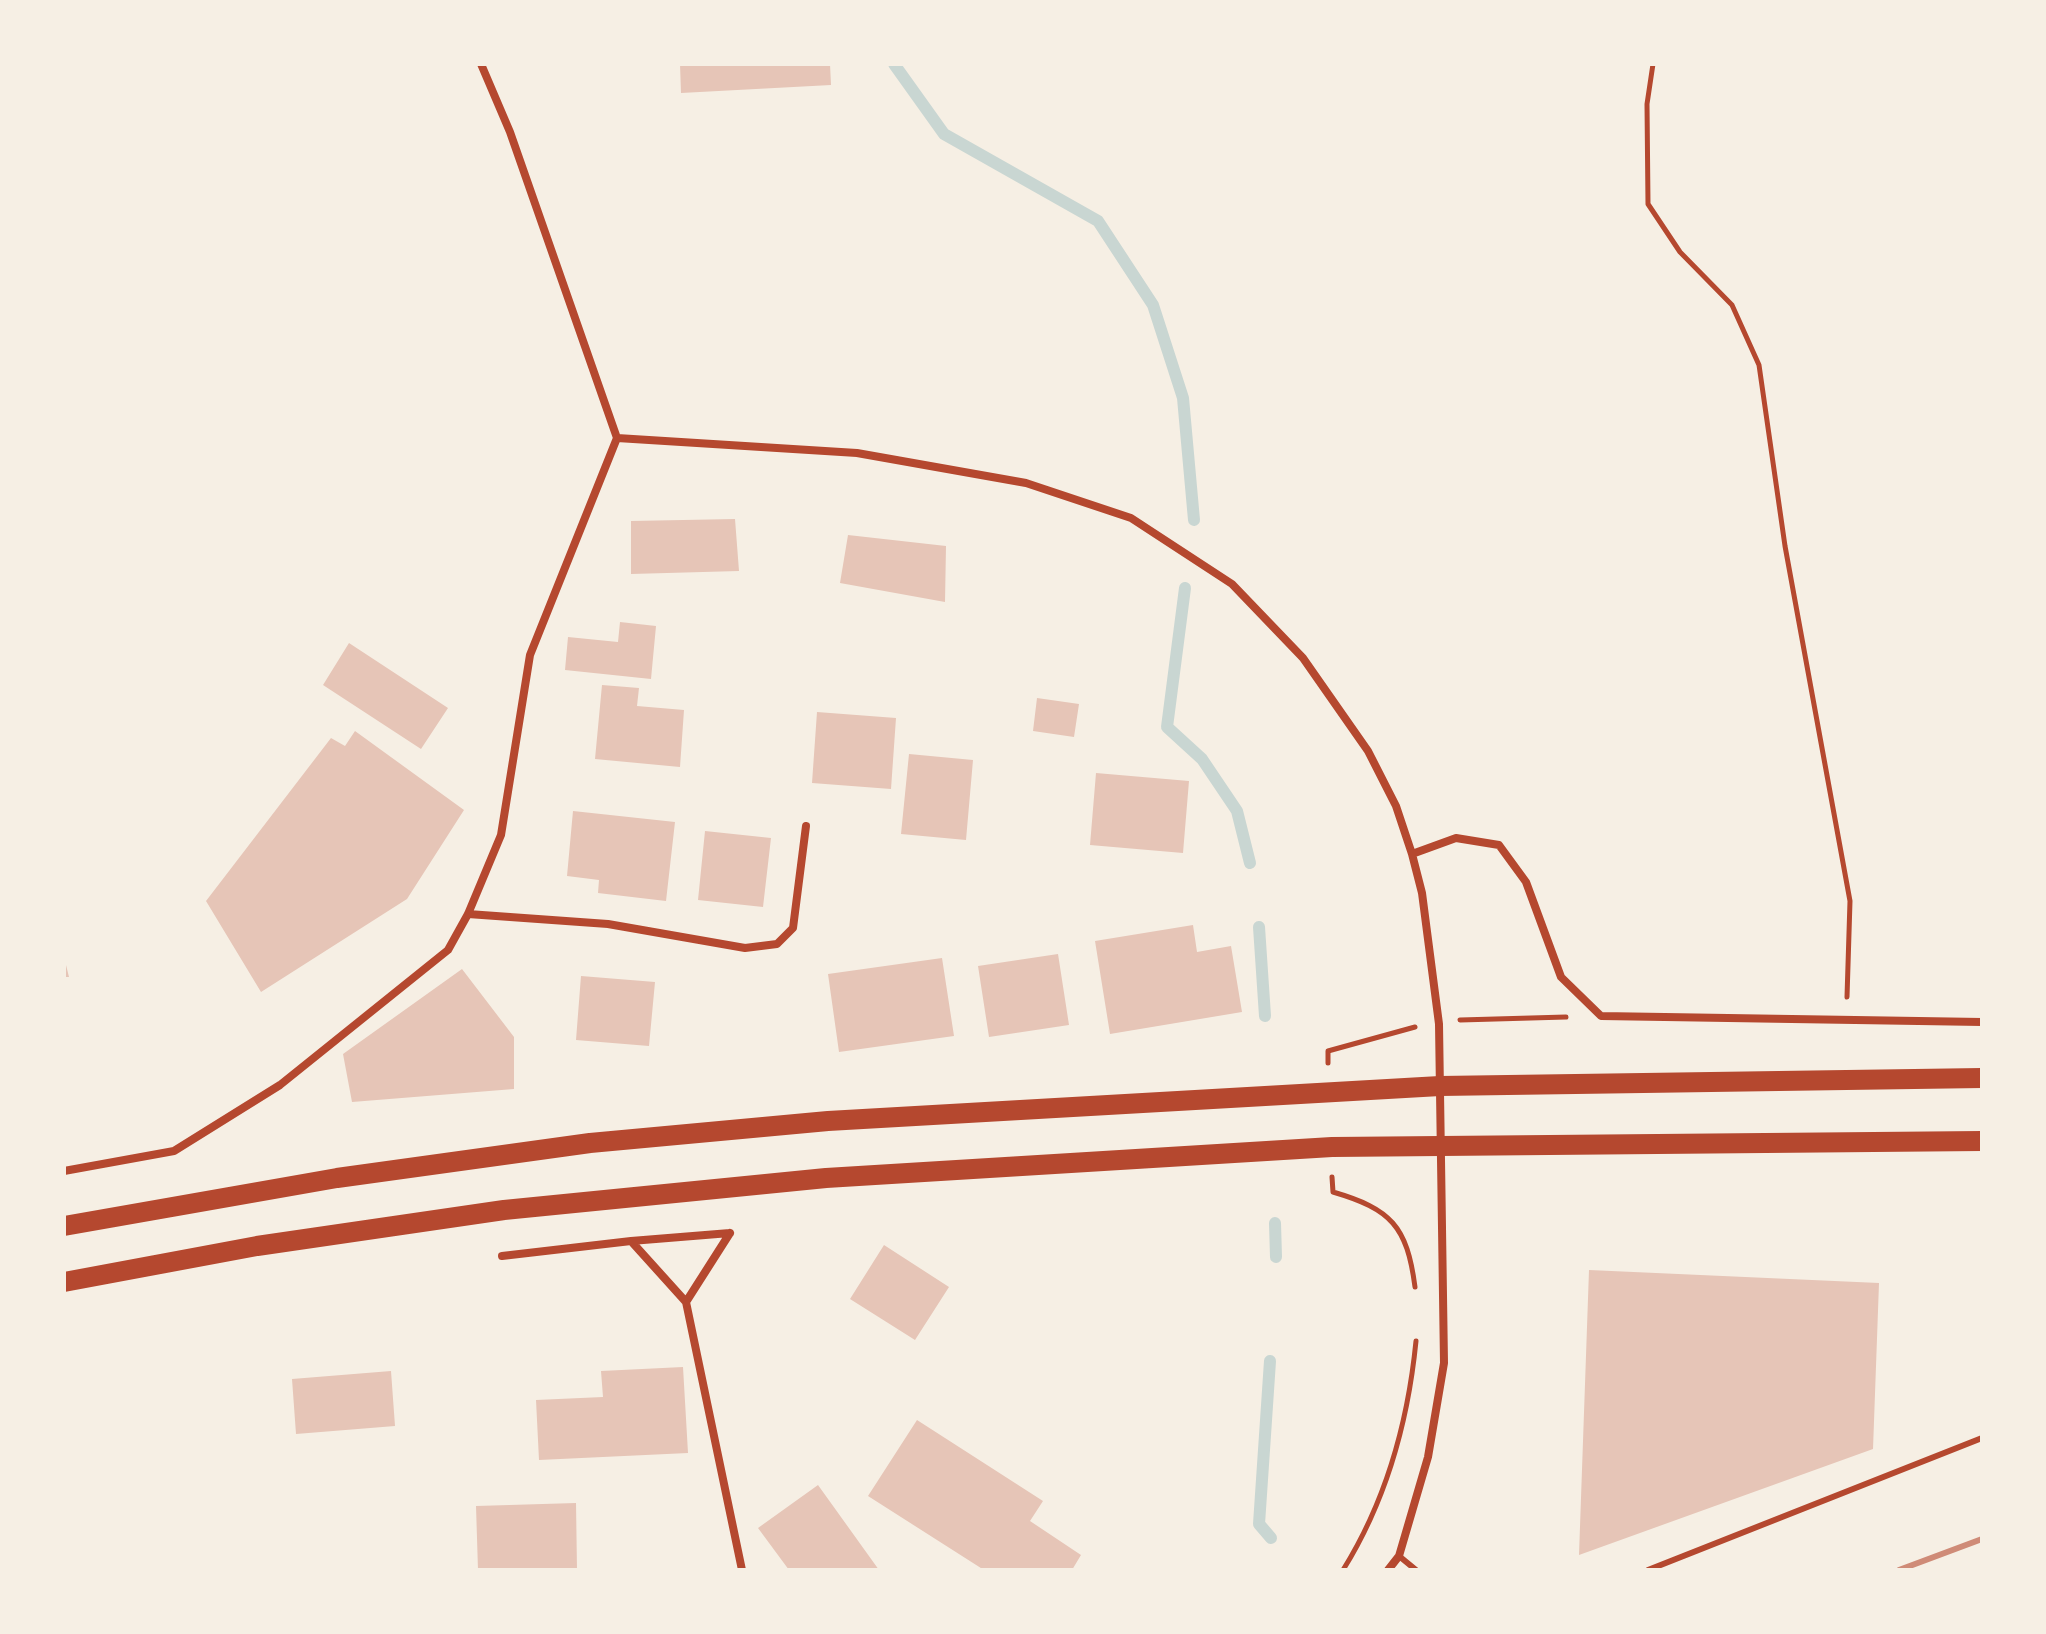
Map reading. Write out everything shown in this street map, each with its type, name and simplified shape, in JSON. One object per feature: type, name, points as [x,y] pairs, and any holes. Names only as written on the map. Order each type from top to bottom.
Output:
[{"type":"main road","points":[[64,1226],[337,1178],[590,1143],[828,1121],[1440,1086],[1982,1078]]},
{"type":"main road","points":[[64,1282],[257,1246],[504,1210],[826,1178],[1262,1150],[1982,1141]]},
{"type":"street","points":[[64,1171],[174,1151],[280,1085],[448,950],[468,914],[501,835],[530,655],[617,438],[510,132],[481,64]]},
{"type":"street","points":[[617,438],[857,453],[1026,483],[1131,518],[1232,584],[1303,658],[1368,751],[1396,806],[1412,854],[1430,945],[1439,1024],[1444,1363],[1428,1457],[1399,1556],[1388,1570]]},
{"type":"street","points":[[468,914],[608,924],[745,948],[777,944],[793,928],[806,826]]},
{"type":"street","points":[[1412,854],[1456,838],[1499,845],[1526,882],[1561,977],[1601,1016],[1982,1022]]},
{"type":"street","points":[[502,1256],[730,1233],[686,1302]]},
{"type":"street","points":[[631,1241],[686,1302],[742,1570]]},
{"type":"lane","points":[[1648,1570],[1982,1438]]},
{"type":"lane","points":[[1399,1556],[1416,1570]]},
{"type":"path","points":[[1653,64],[1647,104],[1648,204],[1680,252],[1732,305],[1759,365],[1785,546],[1850,901],[1847,1022]]},
{"type":"path","points":[[1470,1019],[1601,1016]]},
{"type":"path","points":[[1328,1051],[1405,1028]]},
{"type":"path","points":[[1333,1192],[1367,1202],[1399,1227],[1411,1258],[1416,1292]]},
{"type":"path","points":[[1343,1570],[1393,1463],[1404,1421],[1416,1340]]},
{"type":"building","points":[[680,64],[830,64],[831,85],[681,93]]},
{"type":"building","points":[[735,519],[739,571],[631,574],[631,521]]},
{"type":"building","points":[[848,535],[946,546],[945,602],[840,583]]},
{"type":"building","points":[[620,622],[656,626],[651,679],[565,670],[568,637],[618,642]]},
{"type":"building","points":[[349,643],[448,708],[421,749],[323,685]]},
{"type":"building","points":[[602,685],[639,688],[637,706],[684,710],[680,767],[595,759]]},
{"type":"building","points":[[1037,698],[1079,704],[1074,737],[1033,731]]},
{"type":"building","points":[[817,712],[896,718],[891,789],[812,783]]},
{"type":"building","points":[[355,731],[464,810],[407,899],[261,992],[206,901],[331,738],[345,746]]},
{"type":"building","points":[[909,754],[973,760],[966,840],[901,834]]},
{"type":"building","points":[[1096,773],[1189,781],[1183,853],[1090,845]]},
{"type":"building","points":[[573,811],[675,822],[666,901],[598,893],[599,880],[567,876]]},
{"type":"building","points":[[705,831],[771,838],[763,907],[698,900]]},
{"type":"building","points":[[1193,925],[1197,952],[1231,946],[1242,1012],[1110,1034],[1095,941]]},
{"type":"building","points":[[1058,954],[1069,1025],[989,1037],[978,966]]},
{"type":"building","points":[[64,957],[69,977],[64,977]]},
{"type":"building","points":[[942,958],[954,1036],[839,1052],[828,974]]},
{"type":"building","points":[[462,969],[514,1037],[514,1089],[352,1102],[343,1054]]},
{"type":"building","points":[[581,976],[655,982],[649,1046],[576,1040]]},
{"type":"building","points":[[884,1245],[949,1287],[915,1340],[850,1299]]},
{"type":"building","points":[[1589,1270],[1879,1283],[1873,1449],[1579,1555]]},
{"type":"building","points":[[683,1367],[688,1453],[539,1460],[536,1400],[603,1397],[601,1371]]},
{"type":"building","points":[[391,1371],[395,1426],[296,1434],[292,1379]]},
{"type":"building","points":[[917,1420],[1043,1501],[1030,1521],[1081,1555],[1072,1570],[984,1570],[868,1496]]},
{"type":"building","points":[[818,1485],[879,1570],[789,1570],[758,1528]]},
{"type":"building","points":[[576,1503],[577,1570],[478,1570],[476,1506]]},
{"type":"waterway","points":[[894,64],[944,134],[1098,221],[1153,305],[1183,398],[1194,520]]},
{"type":"waterway","points":[[1185,588],[1167,727],[1202,759],[1237,811],[1250,863]]},
{"type":"waterway","points":[[1259,927],[1265,1016]]},
{"type":"waterway","points":[[1275,1223],[1276,1257]]},
{"type":"waterway","points":[[1270,1361],[1259,1524],[1271,1538]]},
{"type":"railway","points":[[1899,1570],[1982,1539]]}]
